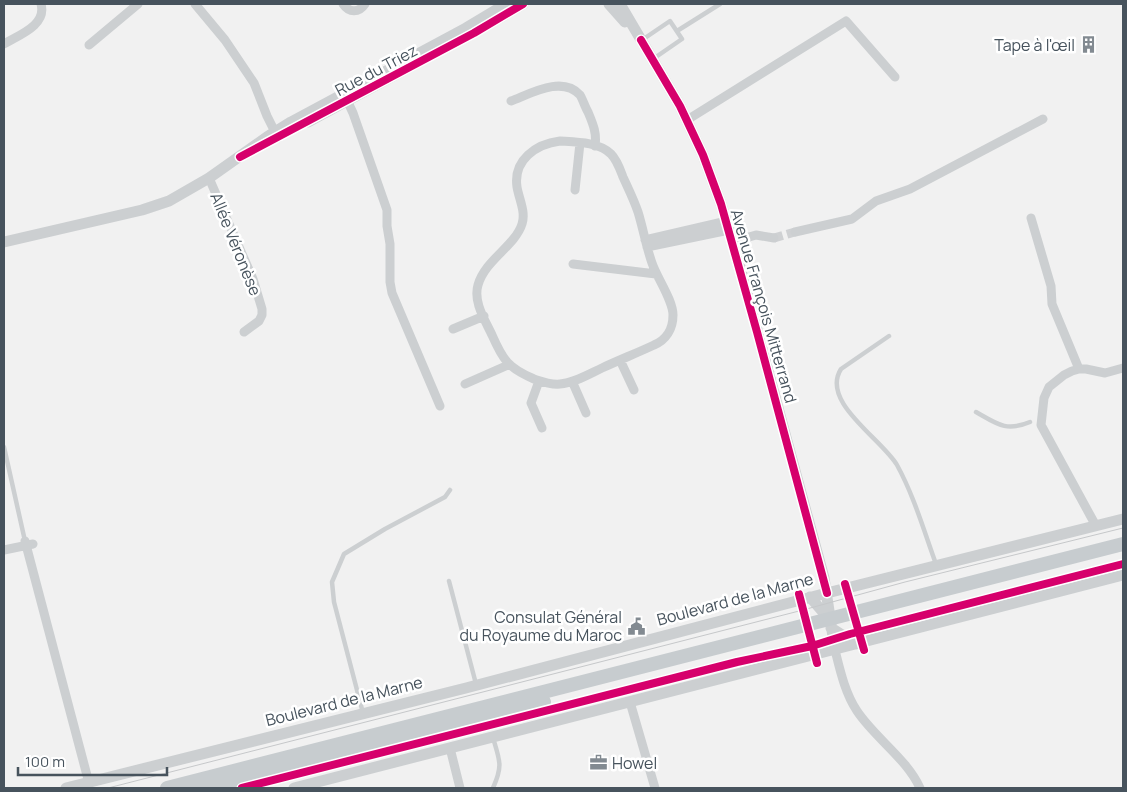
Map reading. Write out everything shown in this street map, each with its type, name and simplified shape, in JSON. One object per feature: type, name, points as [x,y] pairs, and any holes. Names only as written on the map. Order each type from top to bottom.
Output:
[{"type":"main road","points":[[207,788],[1123,544]]},
{"type":"main road","points":[[167,788],[830,623],[1123,553]]},
{"type":"street","points":[[4,44],[38,23],[42,15],[41,4]]},
{"type":"street","points":[[90,45],[138,4]]},
{"type":"street","points":[[196,4],[226,40],[254,83],[276,135]]},
{"type":"street","points":[[342,4],[345,8],[353,11],[360,9],[365,4]]},
{"type":"street","name":"Rue du Triez","points":[[4,242],[157,206],[210,178],[276,135],[473,25],[506,4]]},
{"type":"street","name":"Rue du Triez","points":[[346,97],[482,28],[523,4]]},
{"type":"street","name":"Avenue François Mitterrand","points":[[609,4],[641,40]]},
{"type":"street","name":"Avenue François Mitterrand","points":[[620,4],[653,58],[687,120],[709,170],[728,226],[827,593],[835,650]]},
{"type":"street","points":[[687,120],[846,21],[895,77]]},
{"type":"street","points":[[511,101],[555,86],[571,89],[581,96],[595,128],[596,146]]},
{"type":"street","points":[[346,97],[386,210],[390,244],[390,282],[392,293],[440,406]]},
{"type":"street","points":[[795,232],[852,219],[876,201],[910,189],[1042,119]]},
{"type":"street","points":[[560,141],[596,146],[609,152],[618,166],[635,203],[656,274],[672,312],[670,329],[661,341],[572,381],[557,385],[539,381],[517,372],[508,365],[502,357],[477,297],[480,281],[488,266],[517,234],[522,224],[522,208],[516,184],[520,162],[531,152],[560,141]]},
{"type":"street","points":[[575,190],[580,143]]},
{"type":"street","name":"Allée Véronèse","points":[[210,178],[252,279],[262,309],[259,321],[244,332]]},
{"type":"street","points":[[1032,218],[1051,286],[1052,304],[1079,369]]},
{"type":"street","points":[[646,244],[728,226]]},
{"type":"street","points":[[732,242],[756,235],[774,238]]},
{"type":"street","points":[[573,264],[656,274]]},
{"type":"street","points":[[453,329],[484,316]]},
{"type":"street","points":[[620,360],[634,390]]},
{"type":"street","points":[[465,384],[508,365]]},
{"type":"street","points":[[1096,526],[1044,430],[1041,421],[1044,398],[1049,387],[1064,375],[1079,369],[1105,373],[1123,368]]},
{"type":"street","points":[[539,381],[531,402],[542,428]]},
{"type":"street","points":[[572,381],[586,413]]},
{"type":"street","name":"Boulevard de la Marne","points":[[66,788],[476,686],[810,597],[1123,519]]},
{"type":"street","points":[[4,550],[28,544],[89,782]]},
{"type":"street","points":[[294,788],[1123,575]]},
{"type":"street","points":[[810,597],[830,623],[856,644]]},
{"type":"street","points":[[835,650],[843,680],[853,706],[915,778],[920,788]]},
{"type":"street","points":[[630,702],[655,788]]},
{"type":"street","points":[[450,748],[460,788]]},
{"type":"lane","points":[[677,31],[720,4]]},
{"type":"lane","points":[[641,40],[670,21],[677,31],[682,39],[653,58]]},
{"type":"lane","points":[[889,336],[841,369],[837,375],[836,382],[839,395],[851,416],[881,445],[895,463],[911,491],[937,566]]},
{"type":"lane","points":[[976,412],[1007,428],[1030,422]]},
{"type":"lane","points":[[4,448],[28,544]]},
{"type":"lane","points":[[363,714],[334,602],[332,582],[344,554],[444,497],[450,490]]},
{"type":"lane","points":[[449,582],[476,686]]},
{"type":"lane","points":[[493,737],[501,765],[493,788]]},
{"type":"tunnel","points":[[774,238],[795,232]]},
{"type":"tram line","points":[[108,788],[803,610],[905,582],[1123,528]]},
{"type":"cycle path","points":[[240,157],[474,33],[523,4]]},
{"type":"cycle path","points":[[641,40],[680,106],[703,155],[721,204],[827,593]]},
{"type":"cycle path","points":[[242,788],[737,662],[812,646],[850,634],[1123,564]]},
{"type":"cycle path","points":[[845,584],[864,650]]},
{"type":"cycle path","points":[[799,594],[817,663]]},
{"type":"place","name":"Tape à l'œil","points":[[1089,45]]},
{"type":"place","name":"Consulat Général du Royaume du Maroc","points":[[636,626]]},
{"type":"place","name":"Howel","points":[[598,763]]}]
